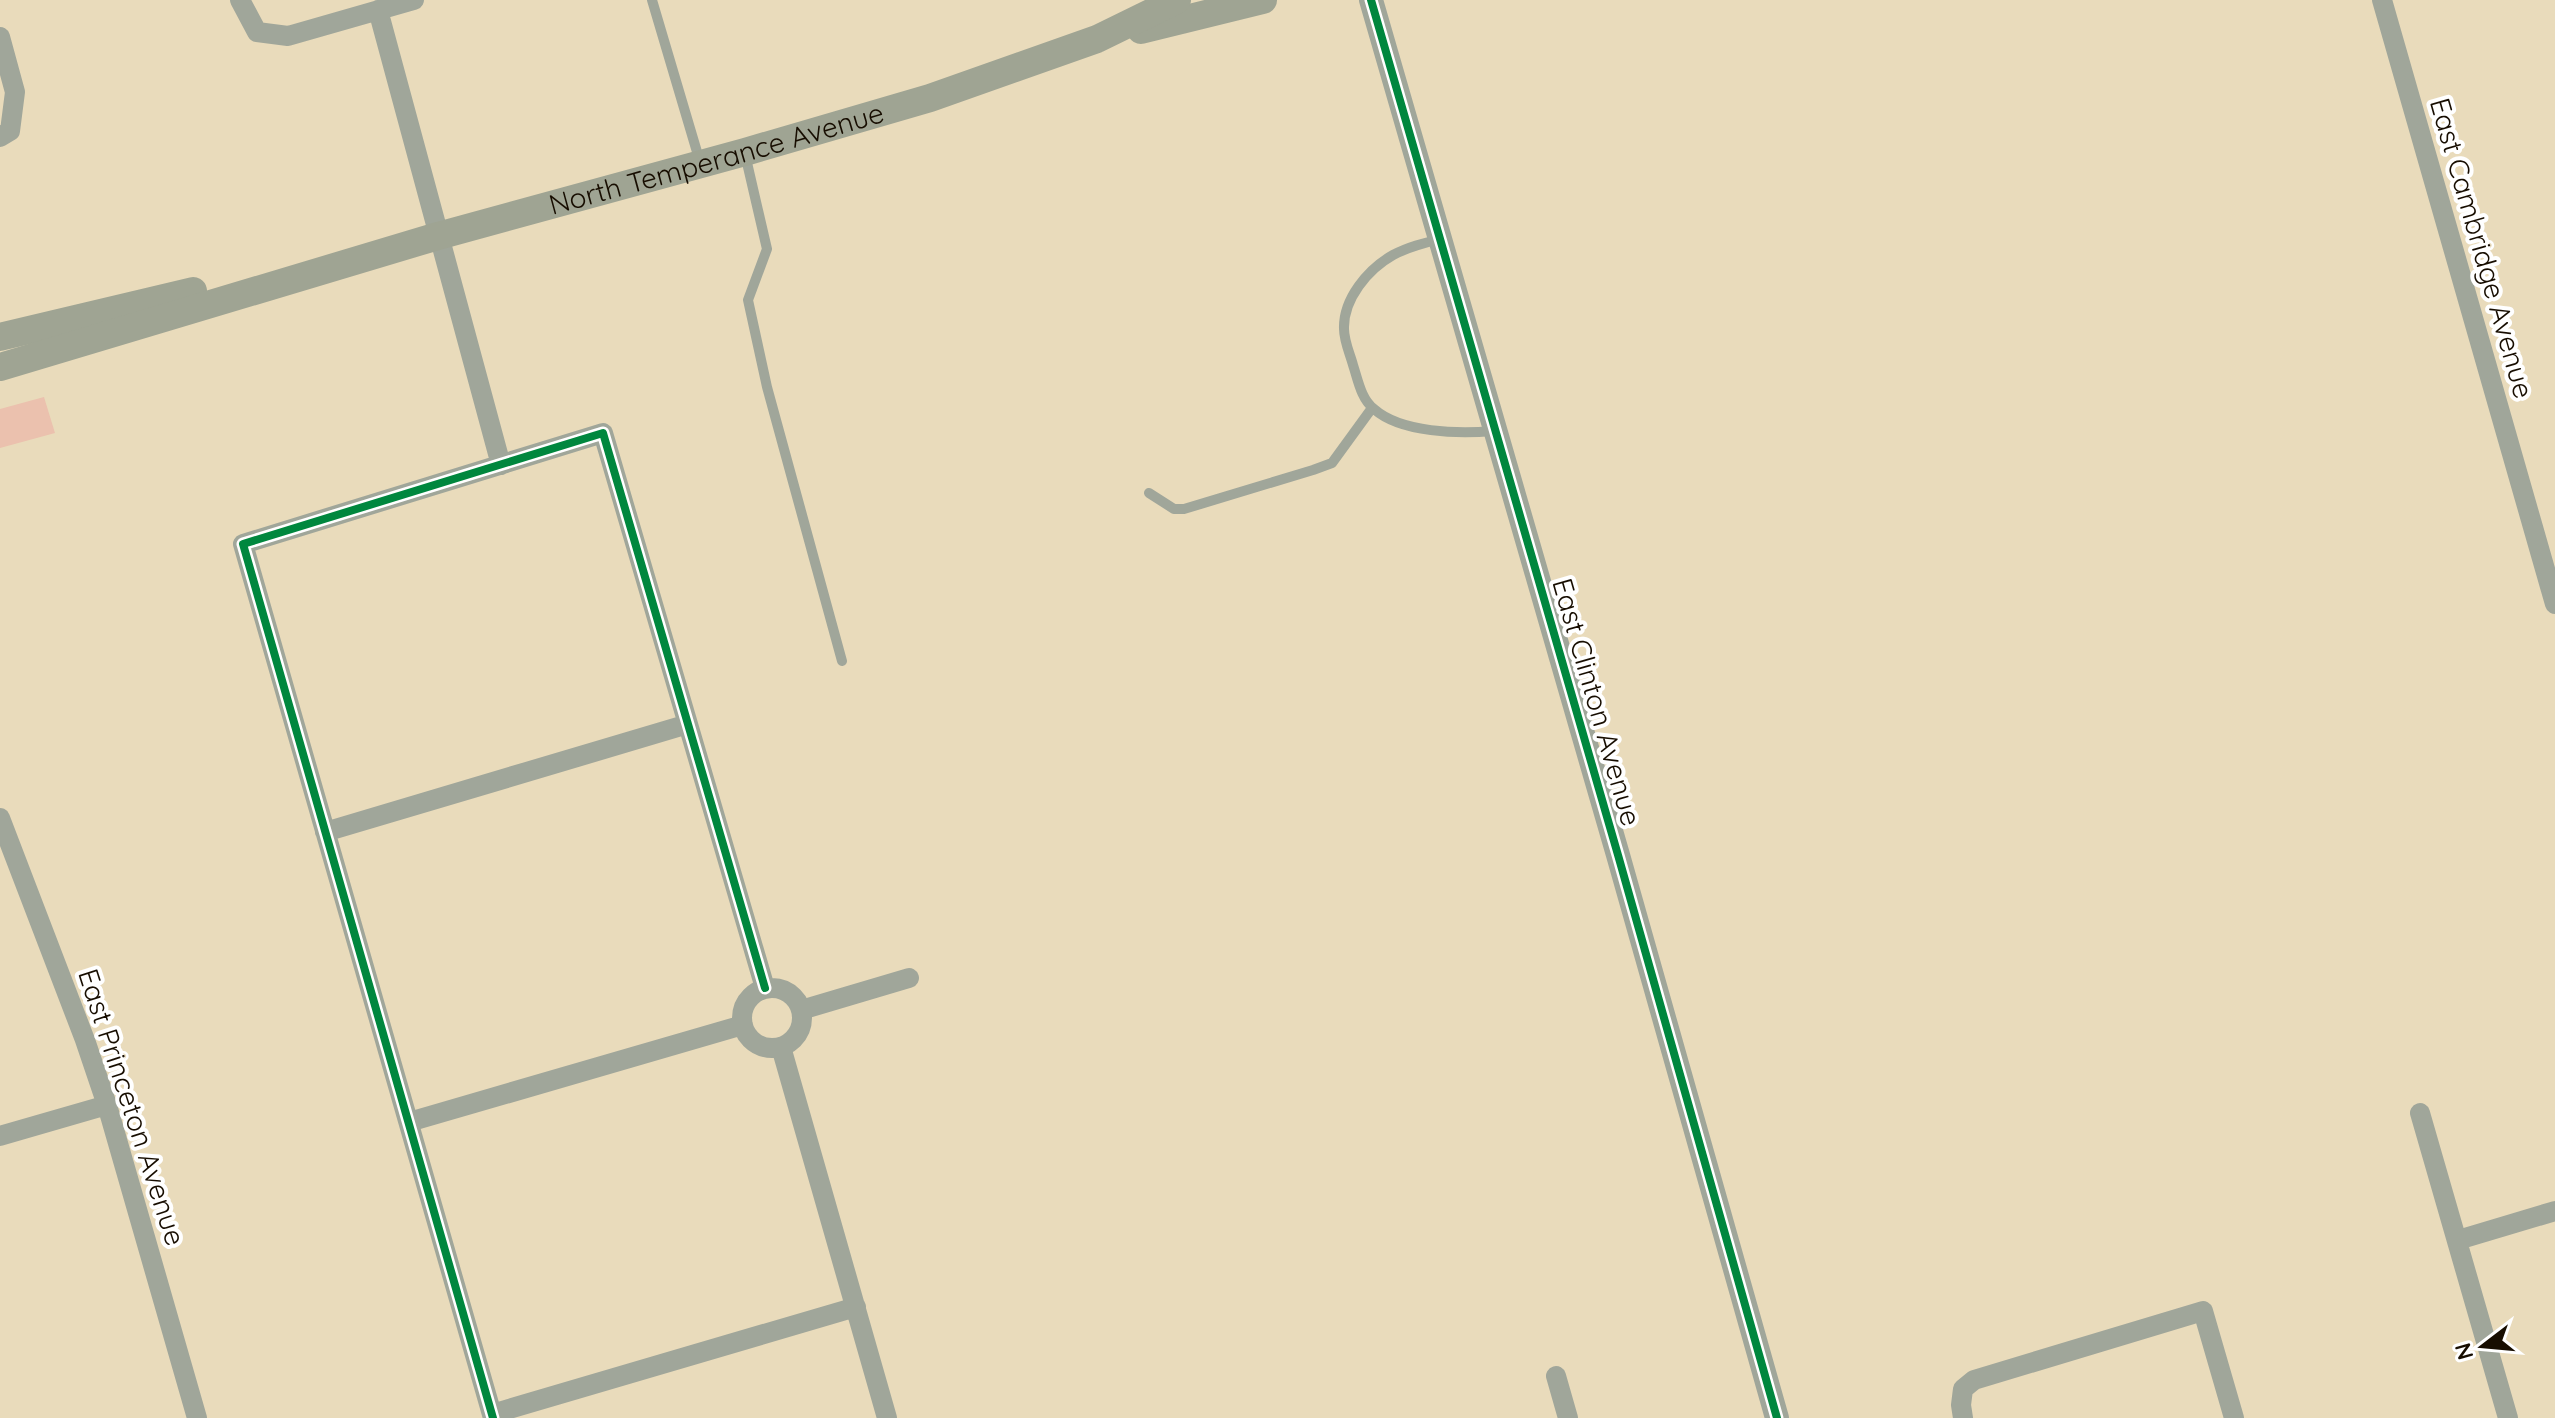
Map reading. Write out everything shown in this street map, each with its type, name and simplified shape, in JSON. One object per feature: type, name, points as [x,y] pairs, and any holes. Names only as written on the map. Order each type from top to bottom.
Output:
[{"type":"main road","name":"North Temperance Avenue","points":[[1097,39],[1177,0]]},
{"type":"main road","name":"North Temperance Avenue","points":[[0,367],[438,236],[930,98],[1097,39],[1263,0]]},
{"type":"main road","name":"North Temperance Avenue","points":[[0,337],[201,289],[331,267]]},
{"type":"street","points":[[240,0],[257,32],[288,36],[414,0]]},
{"type":"street","name":"East Clinton Avenue","points":[[1371,0],[1777,1418]]},
{"type":"street","name":"East Cambridge Avenue","points":[[2382,0],[2555,604]]},
{"type":"street","points":[[378,10],[501,465]]},
{"type":"street","points":[[0,37],[15,92],[10,131],[0,137]]},
{"type":"street","points":[[765,988],[603,433],[243,544],[492,1416],[856,1307]]},
{"type":"street","points":[[325,832],[688,724]]},
{"type":"street","name":"East Princeton Avenue","points":[[0,818],[4,840],[85,1040],[107,1105],[197,1418]]},
{"type":"street","points":[[801,1010],[909,978]]},
{"type":"street","points":[[765,988],[783,990],[797,1001],[801,1010],[796,1037],[781,1047],[771,1048],[753,1041],[743,1025],[744,1006],[756,992],[765,988]]},
{"type":"street","points":[[409,1122],[743,1025]]},
{"type":"street","points":[[781,1047],[887,1418]]},
{"type":"street","points":[[0,1136],[107,1105]]},
{"type":"street","points":[[2420,1113],[2508,1418]]},
{"type":"street","points":[[2458,1240],[2555,1211]]},
{"type":"street","points":[[1963,1418],[1963,1389],[1974,1380],[2203,1311],[2234,1418]]},
{"type":"street","points":[[1556,1376],[1568,1418]]},
{"type":"lane","points":[[652,0],[700,164]]},
{"type":"lane","points":[[745,152],[767,249],[748,300],[767,387],[842,661]]},
{"type":"lane","points":[[1440,239],[1390,256],[1360,284],[1346,311],[1345,338],[1364,398],[1372,408],[1392,419],[1436,432],[1460,434],[1495,431]]},
{"type":"lane","points":[[1149,493],[1174,509],[1184,509],[1332,463],[1372,408]]},
{"type":"shaded area","points":[[44,397],[55,433],[0,448],[0,409]]},
{"type":"cycle path","points":[[1371,0],[1777,1418]]},
{"type":"cycle path","points":[[493,1418],[243,544],[603,433],[765,988]]}]
